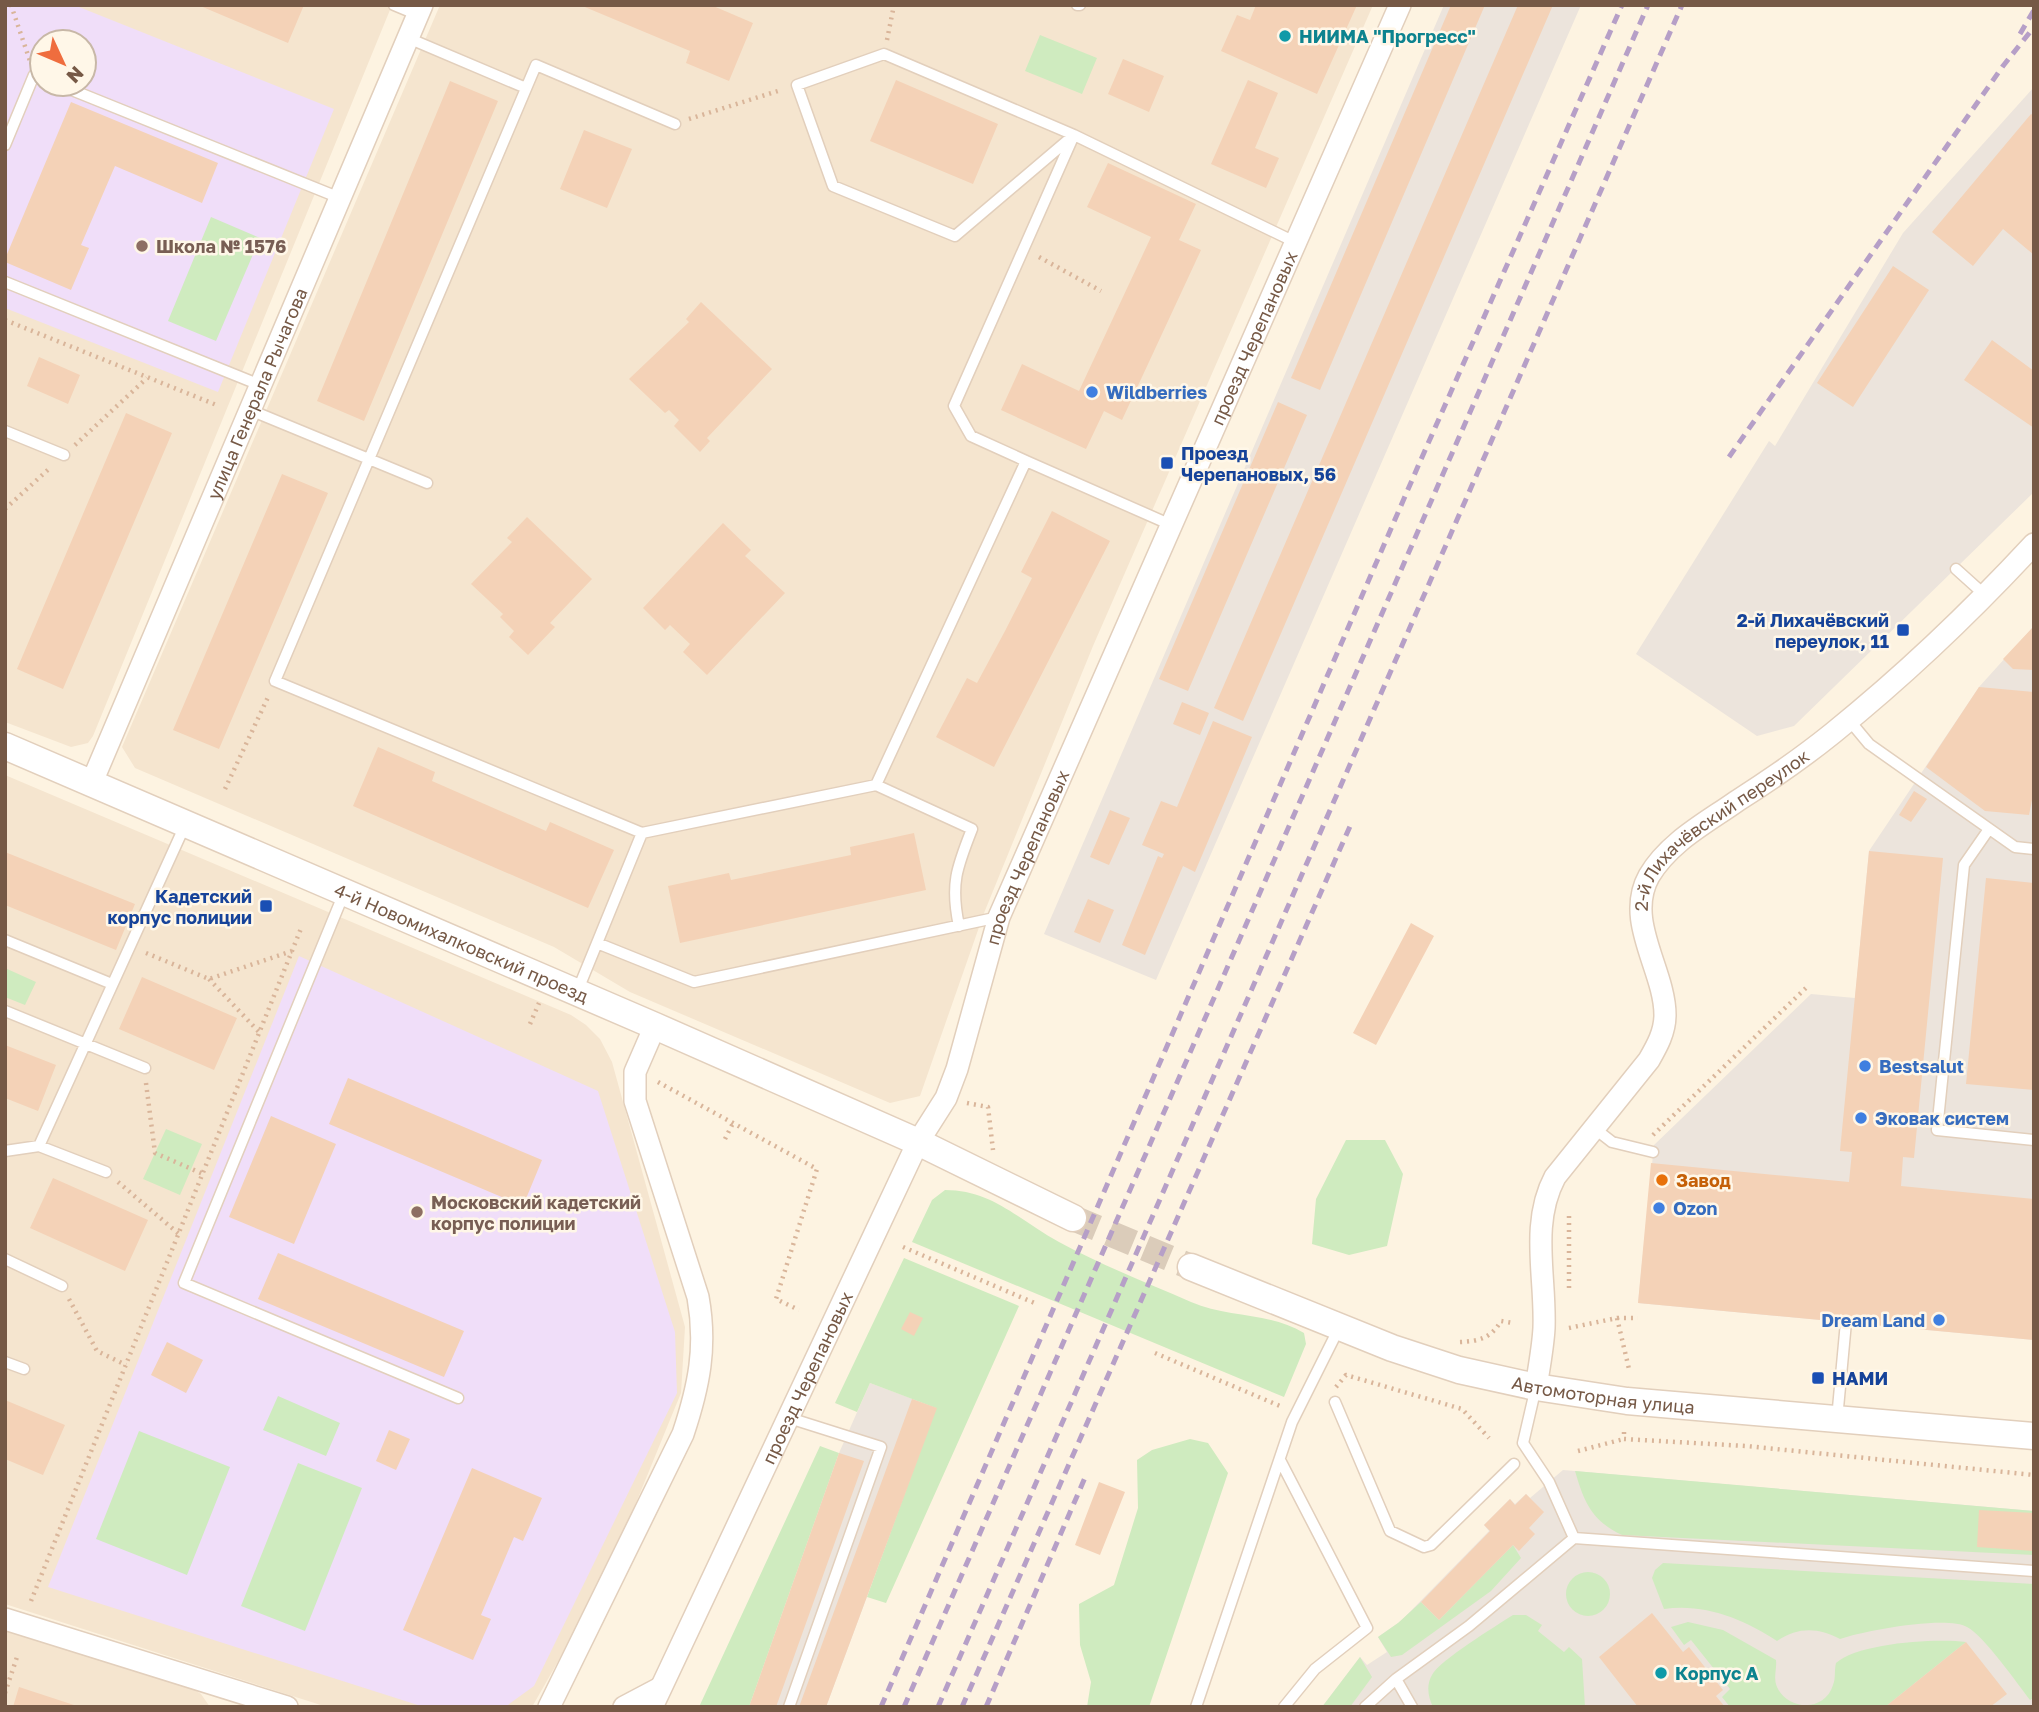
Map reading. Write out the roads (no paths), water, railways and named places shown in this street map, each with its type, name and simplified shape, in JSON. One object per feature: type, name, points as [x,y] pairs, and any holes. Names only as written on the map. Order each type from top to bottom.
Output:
[{"type":"street","name":"проезд Черепановых","points":[[656,1697],[918,1142],[946,1098],[999,917],[1400,5]]},
{"type":"street","name":"улица Генерала Рычагова","points":[[92,782],[420,10]]},
{"type":"street","name":"2-й Лихачёвский переулок","points":[[1536,1387],[1544,1327],[1541,1215],[1546,1194],[1594,1128],[1649,1060],[1661,1040],[1665,1016],[1642,921],[1641,895],[1648,877],[1660,860],[1685,837],[1791,765],[1902,677],[1986,596],[2034,544]]},
{"type":"street","name":"4-й Новомихалковский проезд","points":[[5,746],[345,890],[918,1142]]},
{"type":"street","points":[[549,1707],[683,1434],[697,1393],[703,1363],[704,1329],[698,1297],[635,1101],[635,1072],[655,1026]]},
{"type":"street","points":[[918,1142],[1073,1218]]},
{"type":"street","name":"Автомоторная улица","points":[[1191,1267],[1339,1328],[1458,1370],[1536,1387],[1626,1401],[2034,1436]]},
{"type":"street","points":[[5,1619],[243,1701],[287,1707]]},
{"type":"street","points":[[624,1707],[656,1697]]},
{"type":"lane","points":[[394,5],[420,10]]},
{"type":"lane","points":[[408,38],[526,88]]},
{"type":"lane","points":[[1074,135],[955,236],[833,186],[797,85],[884,54],[1074,135],[1295,242]]},
{"type":"lane","points":[[675,124],[536,65],[275,681],[642,833],[876,785],[972,829],[956,869],[953,895],[959,926]]},
{"type":"lane","points":[[5,145],[28,97]]},
{"type":"lane","points":[[92,98],[340,198]]},
{"type":"lane","points":[[1074,135],[954,406],[971,436],[1170,524]]},
{"type":"lane","points":[[5,282],[260,385]]},
{"type":"lane","points":[[250,410],[428,483]]},
{"type":"lane","points":[[5,431],[64,455]]},
{"type":"lane","points":[[876,785],[1026,461]]},
{"type":"lane","points":[[1956,569],[1986,596]]},
{"type":"lane","points":[[1849,720],[1869,744],[1989,829],[2015,847],[2034,849]]},
{"type":"lane","points":[[39,1146],[187,822]]},
{"type":"lane","points":[[1989,829],[1964,865],[1937,1130],[2034,1140]]},
{"type":"lane","points":[[577,992],[642,833]]},
{"type":"lane","points":[[345,890],[184,1283],[458,1398]]},
{"type":"lane","points":[[597,943],[694,982],[999,917]]},
{"type":"lane","points":[[5,940],[112,984]]},
{"type":"lane","points":[[5,1011],[145,1068]]},
{"type":"lane","points":[[1594,1128],[1612,1142],[1653,1152]]},
{"type":"lane","points":[[5,1151],[39,1146],[106,1172]]},
{"type":"lane","points":[[5,1259],[62,1286]]},
{"type":"lane","points":[[1837,1419],[1846,1322]]},
{"type":"lane","points":[[1196,1707],[1297,1413],[1339,1328]]},
{"type":"lane","points":[[5,1362],[24,1369]]},
{"type":"lane","points":[[1536,1387],[1523,1443],[1549,1482],[1574,1538]]},
{"type":"lane","points":[[1335,1396],[1390,1531],[1424,1548],[1431,1545],[1514,1464]]},
{"type":"lane","points":[[786,1417],[881,1447],[789,1707]]},
{"type":"lane","points":[[1280,1460],[1367,1628],[1314,1669],[1284,1707]]},
{"type":"lane","points":[[1365,1707],[1396,1679],[1469,1626],[1574,1538],[2034,1571]]},
{"type":"lane","points":[[1396,1679],[1412,1707]]},
{"type":"tunnel","points":[[1073,1218],[1191,1267]]},
{"type":"railway","points":[[881,1707],[1419,464],[1622,5]]},
{"type":"railway","points":[[904,1707],[1648,5]]},
{"type":"railway","points":[[938,1707],[1682,5]]},
{"type":"railway","points":[[2020,34],[2034,10]]},
{"type":"railway","points":[[1729,457],[2003,66],[2034,27]]},
{"type":"railway","points":[[962,1707],[1351,824]]},
{"type":"railway","points":[[986,1707],[1087,1473]]},
{"type":"place","name":"НИИМА \"Прогресс\"","points":[[1285,36]]},
{"type":"place","name":"Школа № 1576","points":[[142,246]]},
{"type":"place","name":"Wildberries","points":[[1092,392]]},
{"type":"place","name":"Проезд Черепановых, 56","points":[[1167,463]]},
{"type":"place","name":"2-й Лихачёвский переулок, 11","points":[[1903,630]]},
{"type":"place","name":"Кадетский корпус полиции","points":[[266,906]]},
{"type":"place","name":"Bestsalut","points":[[1865,1066]]},
{"type":"place","name":"Эковак систем","points":[[1861,1118]]},
{"type":"place","name":"Завод","points":[[1662,1180]]},
{"type":"place","name":"Ozon","points":[[1659,1208]]},
{"type":"place","name":"Московский кадетский корпус полиции","points":[[417,1212]]},
{"type":"place","name":"Dream Land","points":[[1939,1320]]},
{"type":"place","name":"НАМИ","points":[[1818,1378]]},
{"type":"place","name":"Корпус А","points":[[1661,1673]]}]
